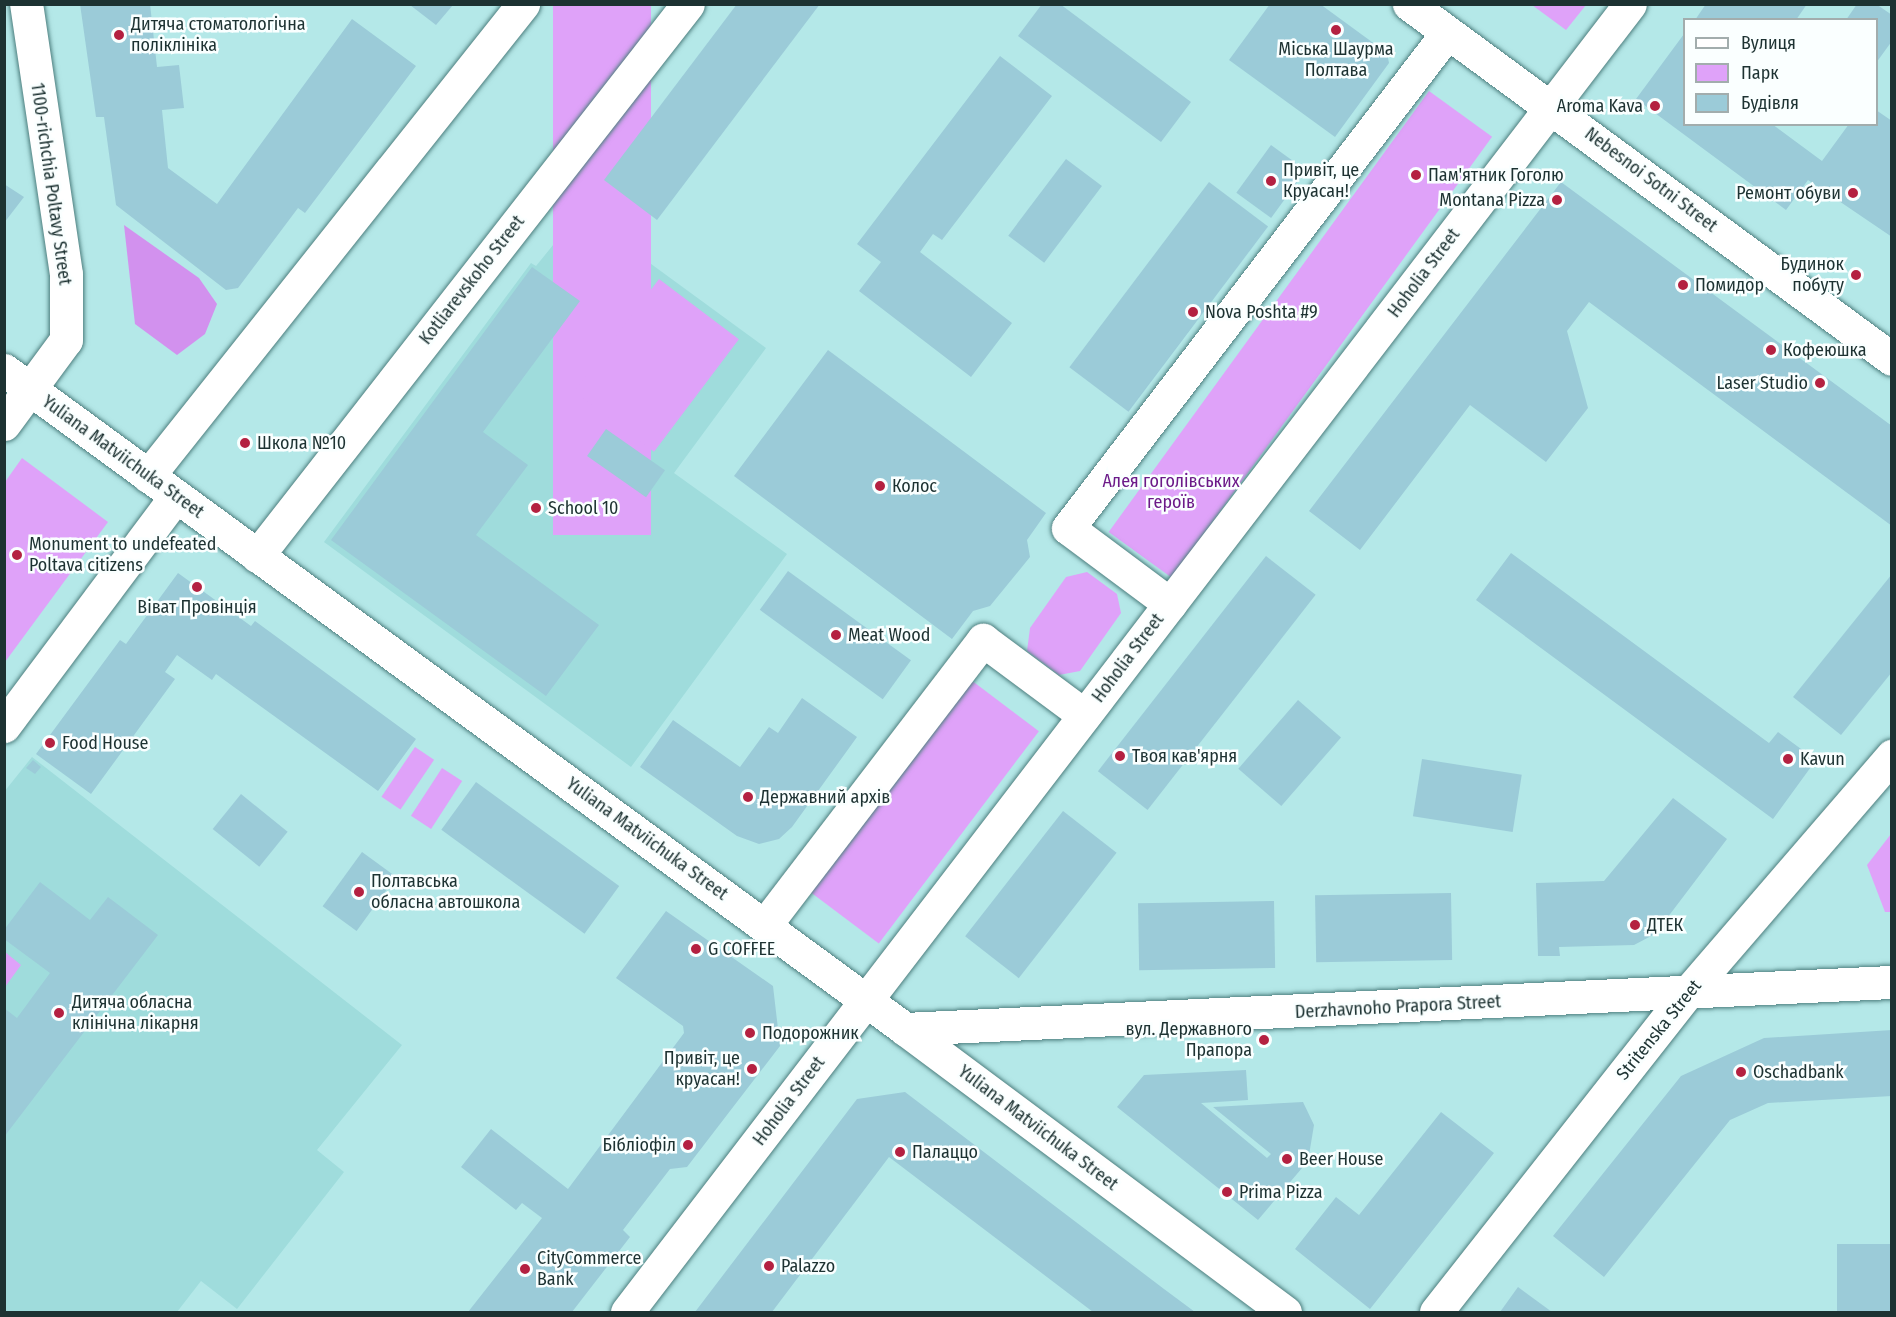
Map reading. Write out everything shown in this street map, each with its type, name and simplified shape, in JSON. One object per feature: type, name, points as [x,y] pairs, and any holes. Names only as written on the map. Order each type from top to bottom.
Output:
[{"type":"street","name":"1100-richchia Poltavy Street","points":[[17,379],[66,340],[66,274],[26,4]]},
{"type":"street","points":[[148,476],[523,4]]},
{"type":"street","name":"Kotliarevskoho Street","points":[[257,556],[688,4]]},
{"type":"street","name":"Nebesnoi Sotni Street","points":[[1409,4],[1892,358]]},
{"type":"street","name":"Hoholia Street","points":[[627,1312],[1630,4]]},
{"type":"street","points":[[1170,604],[1068,528],[1447,33]]},
{"type":"street","points":[[4,424],[17,379]]},
{"type":"street","name":"Yuliana Matviichuka Street","points":[[17,379],[867,999],[1286,1312]]},
{"type":"street","points":[[4,726],[176,496]]},
{"type":"street","points":[[765,925],[982,640],[1084,715]]},
{"type":"street","name":"Stritenska Street","points":[[1436,1312],[1689,991],[1892,756]]},
{"type":"street","name":"Derzhavnoho Prapora Street","points":[[905,1029],[1892,982]]},
{"type":"shaded area","name":"School 10","points":[[580,212],[766,348],[674,473],[787,554],[631,767],[324,542],[531,263],[536,266]]},
{"type":"shaded area","points":[[124,225],[199,278],[217,304],[205,334],[177,355],[135,324]]},
{"type":"shaded area","points":[[32,757],[402,1045],[317,1150],[344,1172],[237,1309],[201,1281],[177,1312],[5,1312],[4,792]]},
{"type":"green space","points":[[553,5],[651,5],[651,535],[553,535]]},
{"type":"green space","points":[[1532,5],[1586,5],[1566,30]]},
{"type":"green space","name":"Алея гоголівських героїв","points":[[1429,91],[1492,137],[1172,578],[1109,532]]},
{"type":"green space","points":[[659,279],[739,339],[654,452],[574,392]]},
{"type":"green space","points":[[22,458],[108,522],[5,662],[5,482]]},
{"type":"green space","points":[[1087,572],[1117,594],[1121,613],[1080,671],[1059,675],[1027,651],[1030,628],[1066,577]]},
{"type":"green space","points":[[971,680],[1039,731],[879,944],[811,892]]},
{"type":"green space","points":[[415,747],[434,760],[401,810],[381,797]]},
{"type":"green space","points":[[442,768],[462,781],[431,829],[411,816]]},
{"type":"green space","points":[[1891,834],[1891,912],[1885,912],[1867,865]]},
{"type":"green space","points":[[5,952],[21,965],[5,987]]},
{"type":"building","points":[[80,4],[150,4],[157,67],[179,65],[184,108],[162,110],[168,168],[217,204],[352,19],[416,66],[305,213],[298,208],[238,288],[226,290],[116,205],[104,117],[96,117]]},
{"type":"building","points":[[737,4],[820,4],[657,220],[604,180]]},
{"type":"building","points":[[1042,4],[1060,4],[1191,102],[1161,142],[1018,36]]},
{"type":"building","points":[[1270,4],[1320,4],[1387,53],[1389,63],[1335,137],[1229,60]]},
{"type":"building","points":[[1706,4],[1807,4],[1797,18],[1696,18]]},
{"type":"building","points":[[1857,4],[1876,4],[1892,15],[1892,41],[1878,60],[1878,18],[1847,18]]},
{"type":"building","points":[[410,5],[453,5],[436,25]]},
{"type":"building","points":[[1683,35],[1683,126],[1775,126],[1822,161],[1848,126],[1878,126],[1878,111],[1892,121],[1892,237],[1808,180],[1786,210],[1636,99]]},
{"type":"building","points":[[1000,56],[1052,96],[942,240],[933,234],[920,252],[1012,323],[971,377],[859,291],[881,262],[857,244]]},
{"type":"building","name":"Привіт, це Круасан!","points":[[1271,145],[1306,170],[1271,218],[1236,193]]},
{"type":"building","points":[[1066,159],[1102,186],[1044,263],[1008,236]]},
{"type":"building","points":[[1209,182],[1268,227],[1128,412],[1069,367]]},
{"type":"building","points":[[1561,182],[1892,426],[1892,526],[1589,302],[1567,331],[1588,408],[1546,462],[1470,405],[1360,550],[1309,511]]},
{"type":"building","points":[[4,184],[24,197],[4,223]]},
{"type":"building","points":[[532,267],[580,301],[483,432],[528,465],[476,535],[599,625],[546,696],[331,540]]},
{"type":"building","name":"Колос","points":[[828,350],[1046,513],[1027,540],[1030,557],[990,606],[973,611],[952,639],[734,476]]},
{"type":"building","points":[[606,429],[665,470],[646,497],[587,456]]},
{"type":"building","points":[[1511,553],[1769,743],[1778,732],[1816,760],[1773,819],[1476,600]]},
{"type":"building","points":[[1266,556],[1316,595],[1148,810],[1098,771]]},
{"type":"building","name":"Meat Wood","points":[[788,571],[911,660],[883,699],[760,610]]},
{"type":"building","points":[[178,573],[251,626],[255,621],[416,739],[378,791],[216,674],[212,680],[177,655],[165,672],[175,679],[91,794],[36,754],[120,640],[126,644]]},
{"type":"building","points":[[1892,574],[1892,672],[1841,735],[1793,697]]},
{"type":"building","name":"Державний архів","points":[[802,698],[857,737],[792,827],[779,839],[759,844],[737,836],[640,767],[673,720],[740,767],[769,727],[778,733]]},
{"type":"building","points":[[1298,700],[1341,737],[1281,806],[1238,769]]},
{"type":"building","points":[[1422,759],[1522,775],[1513,832],[1413,816]]},
{"type":"building","points":[[33,760],[41,767],[35,774],[26,768]]},
{"type":"building","points":[[476,782],[619,886],[585,934],[441,830]]},
{"type":"building","points":[[241,794],[288,832],[259,867],[213,829]]},
{"type":"building","points":[[1673,798],[1727,839],[1655,934],[1634,945],[1559,947],[1560,956],[1538,956],[1536,883],[1604,881]]},
{"type":"building","points":[[1063,811],[1117,853],[1019,978],[965,936]]},
{"type":"building","name":"Полтавська обласна автошкола","points":[[362,852],[396,877],[357,931],[323,906]]},
{"type":"building","name":"Дитяча обласна клінічна лікарня","points":[[40,882],[90,920],[108,897],[158,935],[4,1137],[4,1008],[17,1018],[50,973],[4,939],[4,930]]},
{"type":"building","points":[[1451,893],[1452,960],[1316,962],[1315,895]]},
{"type":"building","points":[[1274,901],[1275,968],[1139,970],[1138,903]]},
{"type":"building","points":[[666,911],[773,986],[780,1046],[687,1167],[670,1169],[623,1230],[630,1237],[572,1312],[468,1312],[542,1218],[522,1203],[516,1210],[461,1167],[491,1129],[568,1189],[684,1033],[683,1026],[616,978]]},
{"type":"building","points":[[1892,1030],[1892,1096],[1768,1103],[1730,1120],[1604,1277],[1553,1236],[1681,1076],[1764,1038]]},
{"type":"building","points":[[1246,1070],[1248,1100],[1201,1103],[1267,1158],[1271,1154],[1213,1107],[1303,1102],[1314,1125],[1308,1161],[1258,1220],[1117,1107],[1144,1075]]},
{"type":"building","points":[[905,1092],[1195,1312],[1093,1312],[889,1157],[772,1312],[695,1312],[857,1099]]},
{"type":"building","points":[[1441,1112],[1494,1153],[1370,1309],[1295,1249],[1336,1197],[1359,1215]]},
{"type":"building","points":[[1837,1244],[1892,1244],[1892,1312],[1837,1312]]},
{"type":"building","points":[[1518,1287],[1552,1312],[1500,1312]]},
{"type":"place","name":"Міська Шаурма Полтава","points":[[1336,30]]},
{"type":"place","name":"Дитяча стоматологічна поліклініка","points":[[119,35]]},
{"type":"place","name":"Aroma Kava","points":[[1655,106]]},
{"type":"place","name":"Пам'ятник Гоголю","points":[[1416,175]]},
{"type":"place","name":"Привіт, це Круасан!","points":[[1271,181]]},
{"type":"place","name":"Ремонт обуви","points":[[1853,193]]},
{"type":"place","name":"Montana Pizza","points":[[1557,200]]},
{"type":"place","name":"Будинок побуту","points":[[1856,275]]},
{"type":"place","name":"Помидор","points":[[1683,285]]},
{"type":"place","name":"Nova Poshta #9","points":[[1193,312]]},
{"type":"place","name":"Кофеюшка","points":[[1771,350]]},
{"type":"place","name":"Laser Studio","points":[[1820,383]]},
{"type":"place","name":"Школа №10","points":[[245,443]]},
{"type":"place","name":"Колос","points":[[880,486]]},
{"type":"place","name":"School 10","points":[[536,508]]},
{"type":"place","name":"Monument to undefeated Poltava citizens","points":[[17,555]]},
{"type":"place","name":"Віват Провінція","points":[[197,587]]},
{"type":"place","name":"Meat Wood","points":[[836,635]]},
{"type":"place","name":"Food House","points":[[50,743]]},
{"type":"place","name":"Твоя кав'ярня","points":[[1120,756]]},
{"type":"place","name":"Kavun","points":[[1788,759]]},
{"type":"place","name":"Державний архів","points":[[748,797]]},
{"type":"place","name":"Полтавська обласна автошкола","points":[[359,892]]},
{"type":"place","name":"ДТЕК","points":[[1635,925]]},
{"type":"place","name":"G COFFEE","points":[[696,949]]},
{"type":"place","name":"Дитяча обласна клінічна лікарня","points":[[59,1013]]},
{"type":"place","name":"Подорожник","points":[[750,1033]]},
{"type":"place","name":"вул. Державного Прапора","points":[[1264,1040]]},
{"type":"place","name":"Привіт, це круасан!","points":[[752,1069]]},
{"type":"place","name":"Oschadbank","points":[[1741,1072]]},
{"type":"place","name":"Бібліофіл","points":[[688,1145]]},
{"type":"place","name":"Палаццо","points":[[900,1152]]},
{"type":"place","name":"Beer House","points":[[1287,1159]]},
{"type":"place","name":"Prima Pizza","points":[[1227,1192]]},
{"type":"place","name":"Palazzo","points":[[769,1266]]},
{"type":"place","name":"CityCommerce Bank","points":[[525,1269]]}]
